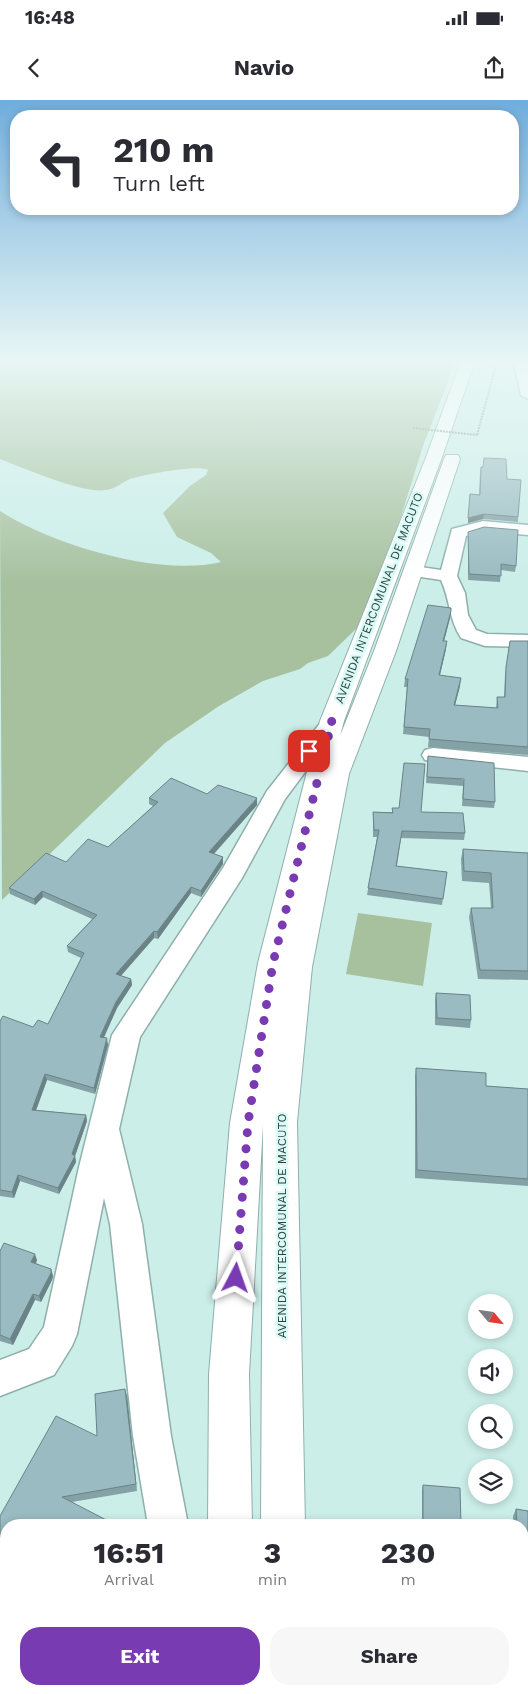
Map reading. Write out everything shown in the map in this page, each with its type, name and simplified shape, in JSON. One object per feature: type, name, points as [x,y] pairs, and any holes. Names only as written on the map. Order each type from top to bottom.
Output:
[{"type":"main road","name":"AVENIDA INTERCOMUNAL DE MACUTO","points":[[230,1519],[229,1374],[248,1123],[273,963],[332,721],[443,432]]},
{"type":"main road","name":"AVENIDA INTERCOMUNAL DE MACUTO","points":[[283,1519],[280,1122],[297,967],[337,774],[414,571],[461,432]]},
{"type":"street","points":[[528,530],[475,526],[464,529],[458,533],[448,576],[456,593],[459,615],[468,634],[485,640],[528,641]]},
{"type":"street","points":[[414,571],[448,576]]},
{"type":"street","points":[[0,1378],[41,1362],[60,1334],[126,1035],[233,872],[275,796],[332,721]]},
{"type":"street","points":[[433,755],[528,764]]},
{"type":"street","points":[[105,1126],[126,1224],[152,1436],[167,1519]]},
{"type":"path","points":[[453,432],[477,435],[478,432]]},
{"type":"green space","points":[[0,432],[428,432],[379,587],[359,626],[328,656],[308,663],[300,669],[263,681],[219,706],[165,743],[2,900],[0,511],[22,524],[48,535],[107,555],[168,565],[196,566],[221,562],[211,553],[177,537],[163,513],[190,486],[206,475],[208,470],[194,468],[158,473],[130,479],[106,490],[96,490],[68,484],[0,459]]},
{"type":"green space","points":[[358,913],[432,923],[423,986],[346,974]]},
{"type":"building","points":[[484,458],[506,459],[507,479],[521,480],[518,517],[484,514],[468,518],[470,494],[480,495],[481,467],[483,467]]},
{"type":"building","points":[[484,527],[518,530],[516,566],[501,564],[501,576],[469,574],[468,532]]},
{"type":"building","points":[[428,605],[451,608],[443,641],[447,641],[439,675],[461,678],[454,705],[498,708],[497,697],[505,697],[506,667],[510,641],[528,641],[528,747],[429,739],[430,729],[404,727],[408,679],[405,679]]},
{"type":"building","points":[[428,756],[494,763],[495,802],[463,799],[464,779],[427,777]]},
{"type":"building","points":[[404,763],[425,764],[421,812],[463,813],[465,833],[402,831],[396,866],[447,872],[443,899],[368,888],[379,830],[374,830],[373,812],[393,813],[392,808],[399,808]]},
{"type":"building","points":[[171,778],[207,794],[218,785],[257,798],[209,852],[223,857],[201,891],[191,887],[157,932],[154,931],[116,974],[131,979],[116,1002],[100,1037],[107,1038],[94,1088],[45,1074],[32,1110],[86,1115],[72,1154],[75,1156],[58,1188],[18,1175],[12,1192],[0,1190],[0,1021],[3,1016],[33,1027],[38,1020],[48,1024],[84,953],[67,946],[97,915],[42,891],[34,899],[9,888],[46,853],[66,862],[88,839],[108,847],[158,802],[149,798]]},
{"type":"building","points":[[463,849],[528,853],[528,971],[480,970],[471,908],[493,908],[491,873],[464,871]]},
{"type":"building","points":[[436,993],[470,995],[471,1020],[437,1018]]},
{"type":"building","points":[[416,1068],[486,1073],[486,1086],[528,1089],[528,1179],[417,1170]]},
{"type":"building","points":[[4,1243],[35,1254],[31,1262],[51,1269],[51,1273],[39,1296],[33,1294],[10,1339],[0,1335],[0,1251]]},
{"type":"building","points":[[125,1389],[136,1484],[62,1497],[104,1519],[0,1519],[56,1416],[97,1436],[95,1394]]},
{"type":"building","points":[[423,1485],[460,1488],[461,1519],[423,1519]]},
{"type":"building","points":[[516,1509],[528,1511],[528,1519],[517,1519]]},
{"type":"route","points":[[236,1278],[248,1123],[273,963],[332,721],[309,751]]}]
